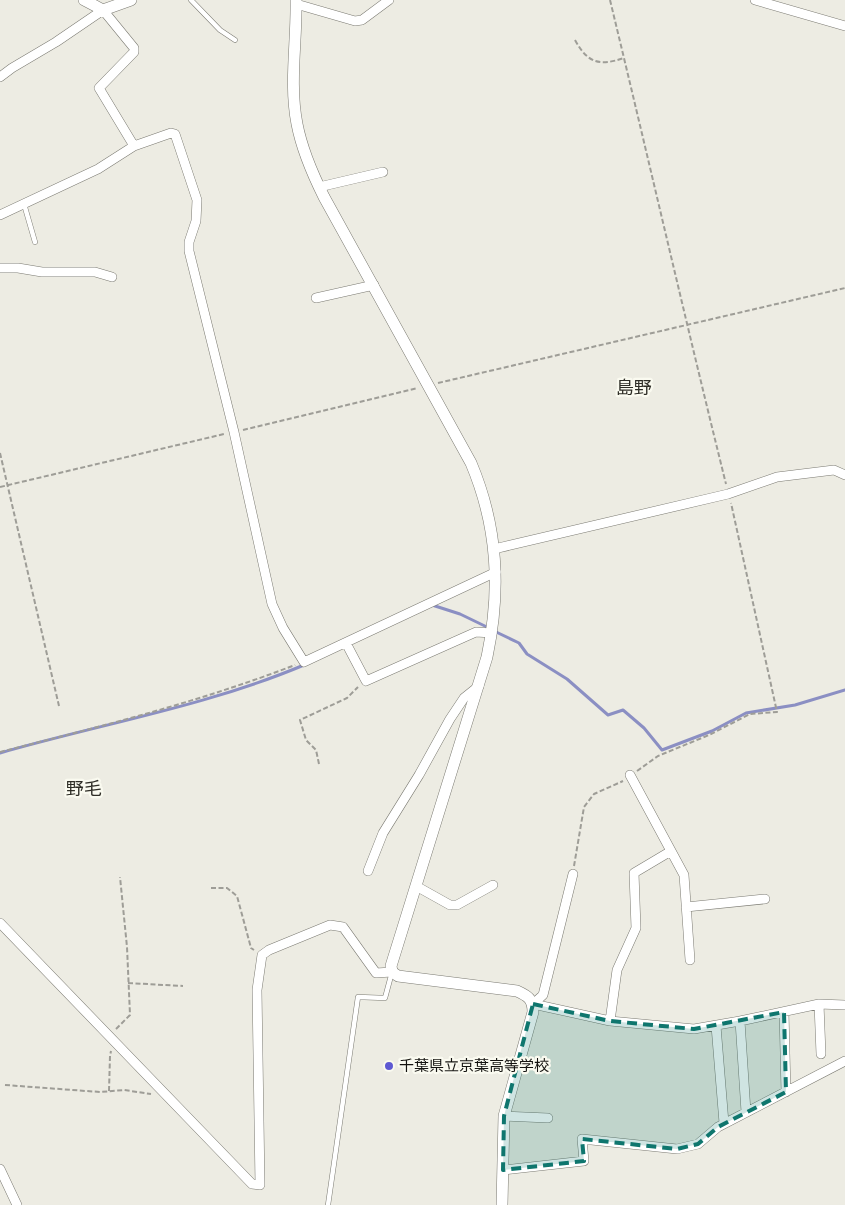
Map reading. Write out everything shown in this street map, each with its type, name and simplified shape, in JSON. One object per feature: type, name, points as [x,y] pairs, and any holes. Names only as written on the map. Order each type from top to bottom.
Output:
[{"type":"street","points":[[84,0],[103,10],[134,48],[134,52],[99,88],[134,146]]},
{"type":"street","points":[[0,77],[103,10],[131,0]]},
{"type":"street","points":[[389,0],[362,20],[355,21],[296,2],[294,89],[297,124],[307,162],[319,187],[471,464],[486,504],[496,572],[496,602],[492,633],[479,686],[391,966],[392,972]]},
{"type":"street","points":[[754,0],[845,26]]},
{"type":"street","points":[[0,215],[98,169],[134,146],[171,133],[175,134],[197,200],[196,221],[189,242],[189,251],[234,432],[272,604],[283,628],[304,662],[346,644],[496,572]]},
{"type":"street","points":[[319,187],[383,172]]},
{"type":"street","points":[[0,268],[18,268],[42,272],[95,272],[112,277]]},
{"type":"street","points":[[316,298],[374,285]]},
{"type":"street","points":[[494,549],[728,494],[777,477],[834,470],[845,475]]},
{"type":"street","points":[[346,644],[366,681],[476,632],[492,633]]},
{"type":"street","points":[[368,871],[383,833],[419,775],[450,719],[464,698],[479,686]]},
{"type":"street","points":[[630,775],[684,875],[690,960]]},
{"type":"street","points":[[610,1021],[617,970],[636,928],[634,872],[671,851]]},
{"type":"street","points":[[533,1004],[543,995],[573,874]]},
{"type":"street","points":[[416,886],[450,905],[457,905],[493,885]]},
{"type":"street","points":[[686,906],[765,899]]},
{"type":"street","points":[[0,923],[252,1184],[260,1185],[257,990],[262,955],[268,950],[330,925],[343,927],[376,973],[392,972],[398,976],[517,992],[526,995],[533,1004],[533,1012],[504,1116],[502,1205]]},
{"type":"street","points":[[533,1004],[610,1021],[694,1029],[819,1004],[845,1005]]},
{"type":"street","points":[[819,1004],[821,1054]]},
{"type":"street","points":[[784,1012],[786,1092]]},
{"type":"street","points":[[740,1021],[746,1112]]},
{"type":"street","points":[[716,1026],[724,1123]]},
{"type":"street","points":[[503,1170],[584,1161],[582,1139],[677,1149],[698,1144],[724,1123],[845,1062]]},
{"type":"street","points":[[504,1116],[548,1118]]},
{"type":"street","points":[[0,1169],[17,1205]]},
{"type":"lane","points":[[191,0],[220,30],[235,40]]},
{"type":"lane","points":[[24,204],[35,242]]},
{"type":"lane","points":[[328,1205],[358,998],[385,998],[392,972]]},
{"type":"path","points":[[573,874],[584,807],[594,794],[622,782],[658,756],[709,735],[750,714],[777,712],[728,494],[686,325],[610,0]]},
{"type":"path","points":[[575,40],[581,51],[595,62],[602,63],[624,58]]},
{"type":"path","points":[[0,487],[845,288]]},
{"type":"path","points":[[0,453],[58,706]]},
{"type":"path","points":[[0,752],[151,713],[262,678],[304,662]]},
{"type":"path","points":[[319,764],[316,750],[306,740],[300,720],[347,698],[366,681]]},
{"type":"path","points":[[109,1092],[112,1038],[130,1015],[127,947],[120,876]]},
{"type":"path","points":[[211,888],[227,888],[236,896],[251,948],[262,955]]},
{"type":"path","points":[[128,983],[183,986]]},
{"type":"path","points":[[5,1086],[109,1092],[124,1090],[152,1094],[164,1092]]},
{"type":"highlighted area","points":[[533,1004],[610,1021],[694,1029],[784,1012],[786,1092],[718,1127],[698,1144],[677,1149],[582,1139],[584,1161],[503,1170],[504,1116]]},
{"type":"waterway","points":[[432,605],[460,614],[489,628]]},
{"type":"waterway","points":[[494,631],[519,643],[527,654],[567,679],[608,715],[623,710],[644,728],[662,750],[712,731],[746,713],[795,705],[845,690]]},
{"type":"waterway","points":[[0,753],[192,703],[230,692],[304,665]]},
{"type":"place","name":"千葉県立京葉高等学校","points":[[389,1066]]},
{"type":"district","name":"島野","points":[[634,388]]},
{"type":"district","name":"野毛","points":[[84,789]]}]
